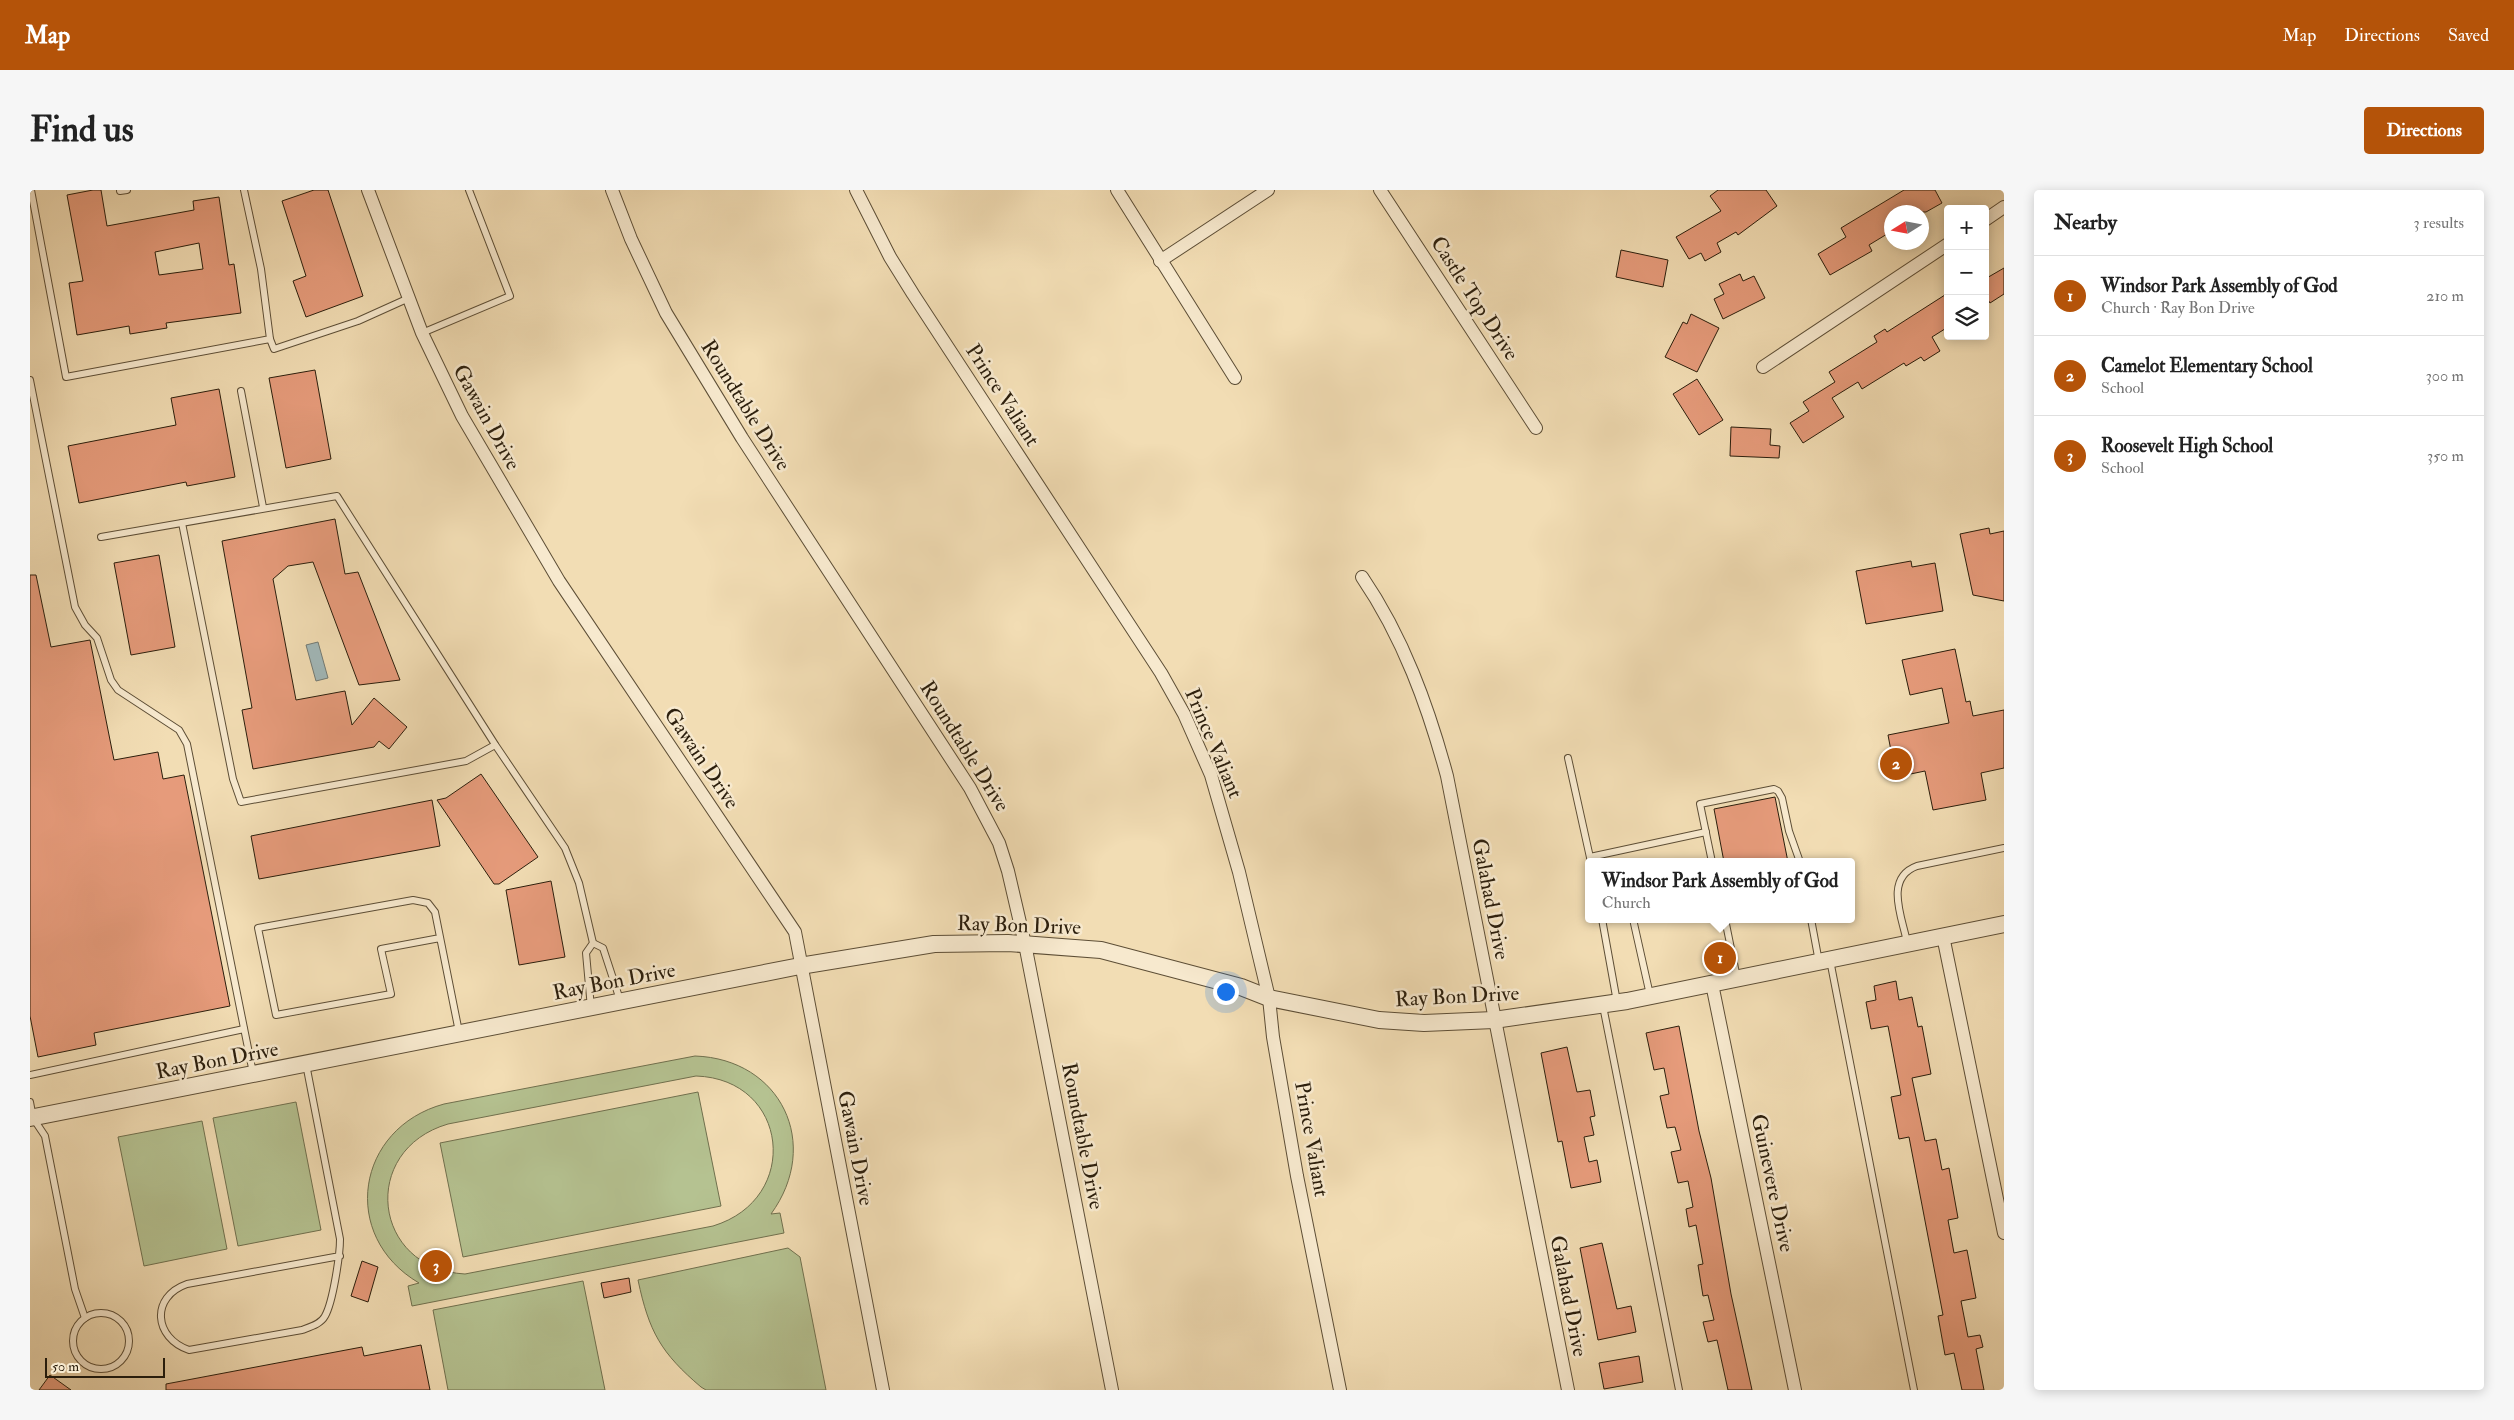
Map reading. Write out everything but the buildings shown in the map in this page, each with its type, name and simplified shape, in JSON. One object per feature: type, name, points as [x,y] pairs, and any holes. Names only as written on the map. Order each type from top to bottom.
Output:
[{"type":"street","name":"Gawain Drive","points":[[368,190],[422,332],[454,402],[538,547],[795,932],[800,966],[883,1390]]},
{"type":"street","name":"Roundtable Drive","points":[[612,190],[631,238],[671,322],[742,438],[987,816],[1008,871],[1025,944],[1112,1390]]},
{"type":"street","name":"Prince Valiant","points":[[856,190],[890,257],[913,294],[1161,673],[1184,714],[1211,775],[1270,998],[1273,1037],[1297,1176],[1340,1390]]},
{"type":"street","points":[[1117,190],[1235,378]]},
{"type":"street","points":[[1160,261],[1268,190]]},
{"type":"street","name":"Castle Top Drive","points":[[1380,190],[1536,428]]},
{"type":"street","points":[[1989,217],[2004,207]]},
{"type":"street","points":[[1763,367],[1944,247]]},
{"type":"street","name":"Galahad Drive","points":[[1362,577],[1378,601],[1401,644],[1436,738],[1447,776],[1568,1390]]},
{"type":"street","name":"Ray Bon Drive","points":[[31,1112],[253,1074],[800,966],[934,944],[1025,944],[1101,950],[1242,987],[1270,998],[1379,1020],[1424,1023],[1494,1020],[1610,1003],[1738,979],[2004,924]]},
{"type":"street","points":[[1944,936],[2004,1233]]},
{"type":"street","name":"Guinevere Drive","points":[[1712,984],[1795,1390]]},
{"type":"lane","points":[[31,190],[66,377],[270,339]]},
{"type":"lane","points":[[244,190],[261,269],[270,339],[274,350],[358,321],[409,298]]},
{"type":"lane","points":[[422,332],[510,296],[469,190]]},
{"type":"lane","points":[[30,380],[75,607],[85,626],[98,638],[110,680],[118,690],[179,730],[187,744],[253,1074]]},
{"type":"lane","points":[[241,391],[263,507]]},
{"type":"lane","points":[[101,537],[263,507],[337,496],[495,745],[565,848],[579,883],[593,943],[586,953],[591,1008]]},
{"type":"lane","points":[[182,523],[233,779],[241,802],[466,761],[495,745]]},
{"type":"lane","points":[[1568,758],[1590,858]]},
{"type":"lane","points":[[1711,858],[1700,804],[1774,790],[1782,798],[1789,831],[1799,858]]},
{"type":"lane","points":[[1594,858],[1706,832]]},
{"type":"lane","points":[[1907,943],[1897,889],[1899,879],[1904,872],[1917,866],[2004,848]]},
{"type":"lane","points":[[440,938],[381,949],[391,994],[276,1015],[258,928],[413,900],[428,903],[435,912],[460,1033]]},
{"type":"lane","points":[[1602,923],[1610,1003],[1679,1390]]},
{"type":"lane","points":[[1634,923],[1650,996]]},
{"type":"lane","points":[[1726,923],[1738,979]]},
{"type":"lane","points":[[1812,923],[1825,961],[1914,1390]]},
{"type":"lane","points":[[593,943],[603,948],[621,1002]]},
{"type":"lane","points":[[30,1075],[244,1029]]},
{"type":"lane","points":[[306,1064],[340,1239],[340,1256],[325,1316],[317,1324],[302,1330],[189,1350],[175,1345],[166,1335],[161,1318],[163,1300],[174,1288],[340,1256]]},
{"type":"lane","points":[[31,1112],[45,1136],[75,1289],[85,1318]]},
{"type":"lane","points":[[100,1312],[108,1313],[122,1321],[127,1328],[130,1344],[128,1352],[118,1364],[103,1370],[95,1369],[81,1361],[76,1354],[73,1338],[79,1323],[85,1318],[100,1312]]},
{"type":"green space","points":[[695,1056],[725,1061],[750,1072],[770,1089],[784,1110],[792,1134],[793,1160],[786,1187],[771,1214],[780,1213],[784,1233],[412,1306],[408,1286],[419,1283],[393,1263],[377,1239],[369,1212],[368,1185],[376,1159],[392,1135],[414,1117],[444,1104]],"holes":[[[696,1076],[727,1082],[750,1097],[766,1118],[773,1142],[771,1167],[761,1192],[742,1212],[713,1226],[465,1274],[434,1267],[411,1252],[395,1231],[388,1207],[390,1182],[400,1158],[419,1138],[448,1124]]]},
{"type":"green space","points":[[698,1092],[721,1206],[463,1257],[440,1143]]},
{"type":"green space","points":[[296,1102],[321,1230],[238,1246],[213,1118]]},
{"type":"green space","points":[[202,1121],[227,1249],[144,1266],[118,1137]]},
{"type":"green space","points":[[788,1248],[800,1257],[826,1390],[706,1390],[701,1387],[666,1352],[652,1328],[638,1280]]},
{"type":"green space","points":[[583,1281],[605,1390],[448,1390],[433,1310]]},
{"type":"water","points":[[318,642],[328,678],[316,681],[306,645]]},
{"type":"place","name":"Camelot Elementary School","points":[[1896,764]]},
{"type":"place","name":"Windsor Park Assembly of God","points":[[1720,958]]},
{"type":"place","name":"Roosevelt High School","points":[[436,1266]]}]
